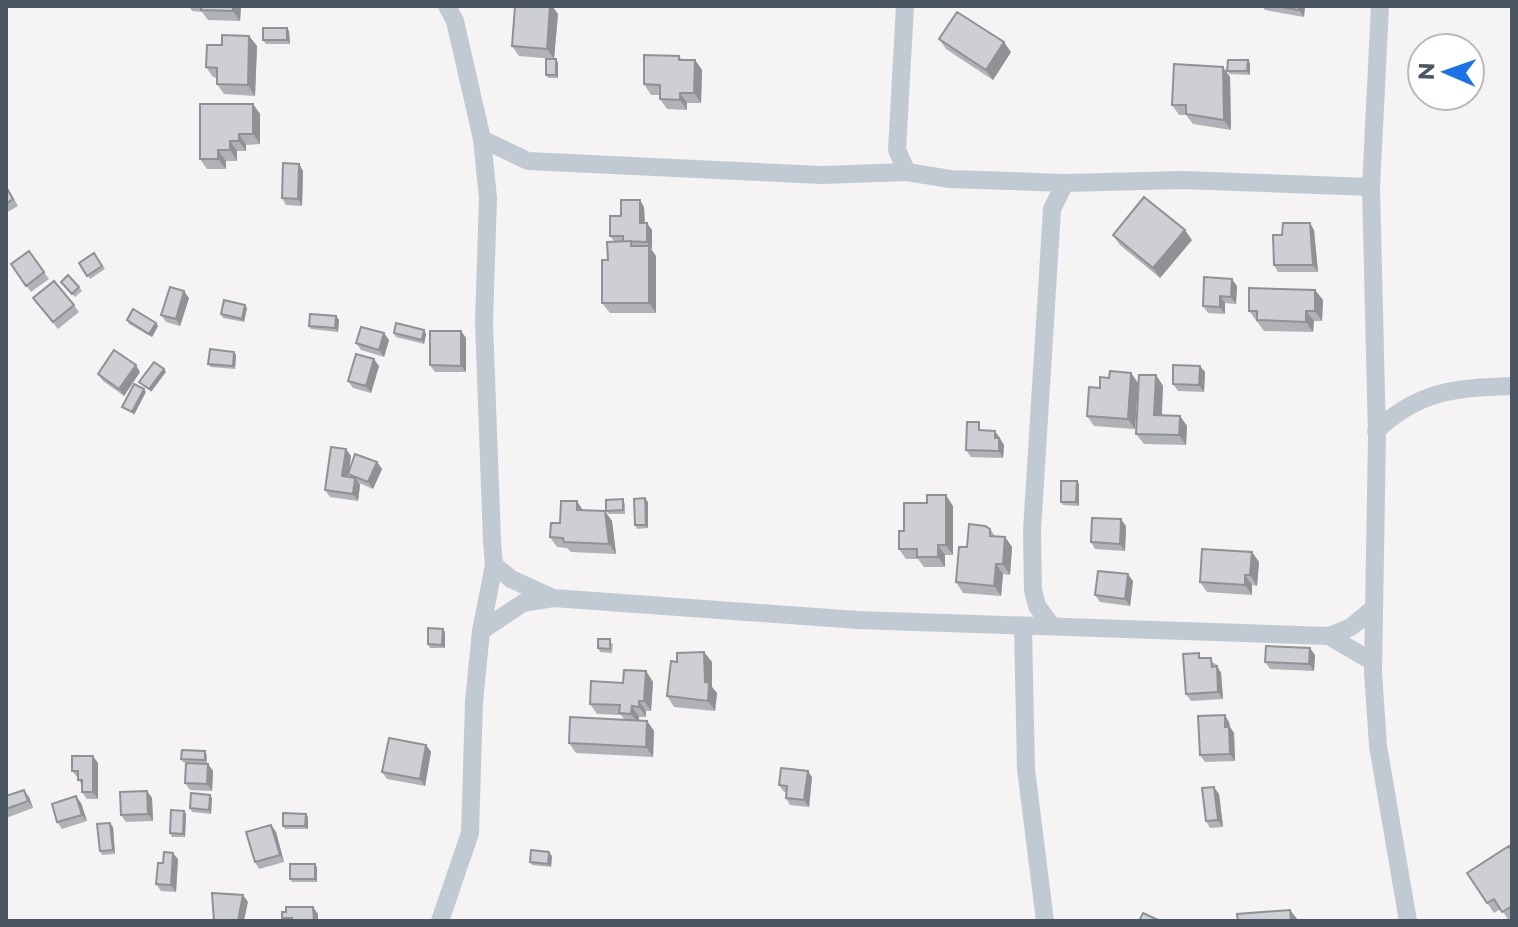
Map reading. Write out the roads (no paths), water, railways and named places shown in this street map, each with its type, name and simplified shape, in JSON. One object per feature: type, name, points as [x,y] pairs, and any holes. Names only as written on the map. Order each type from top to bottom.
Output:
[{"type":"street","points":[[440,921],[471,825],[474,702],[481,631],[494,565],[486,438],[488,198],[482,139],[455,21],[447,6]]},
{"type":"street","points":[[905,6],[897,150],[907,172]]},
{"type":"street","points":[[1380,6],[1371,187],[1376,431],[1373,662],[1378,746],[1408,921]]},
{"type":"street","points":[[482,139],[528,161],[822,175],[907,172],[950,179],[1065,183],[1182,180],[1371,187]]},
{"type":"street","points":[[1045,921],[1026,769],[1018,628],[1034,596],[1032,531],[1052,209],[1065,183]]},
{"type":"street","points":[[1376,431],[1390,418],[1430,394],[1512,386]]},
{"type":"street","points":[[494,565],[511,579],[553,598]]},
{"type":"street","points":[[1034,596],[1052,626]]},
{"type":"street","points":[[481,631],[523,603],[553,598],[1018,628],[1052,626],[1329,636],[1351,627],[1374,608]]},
{"type":"street","points":[[1329,636],[1373,662]]}]
